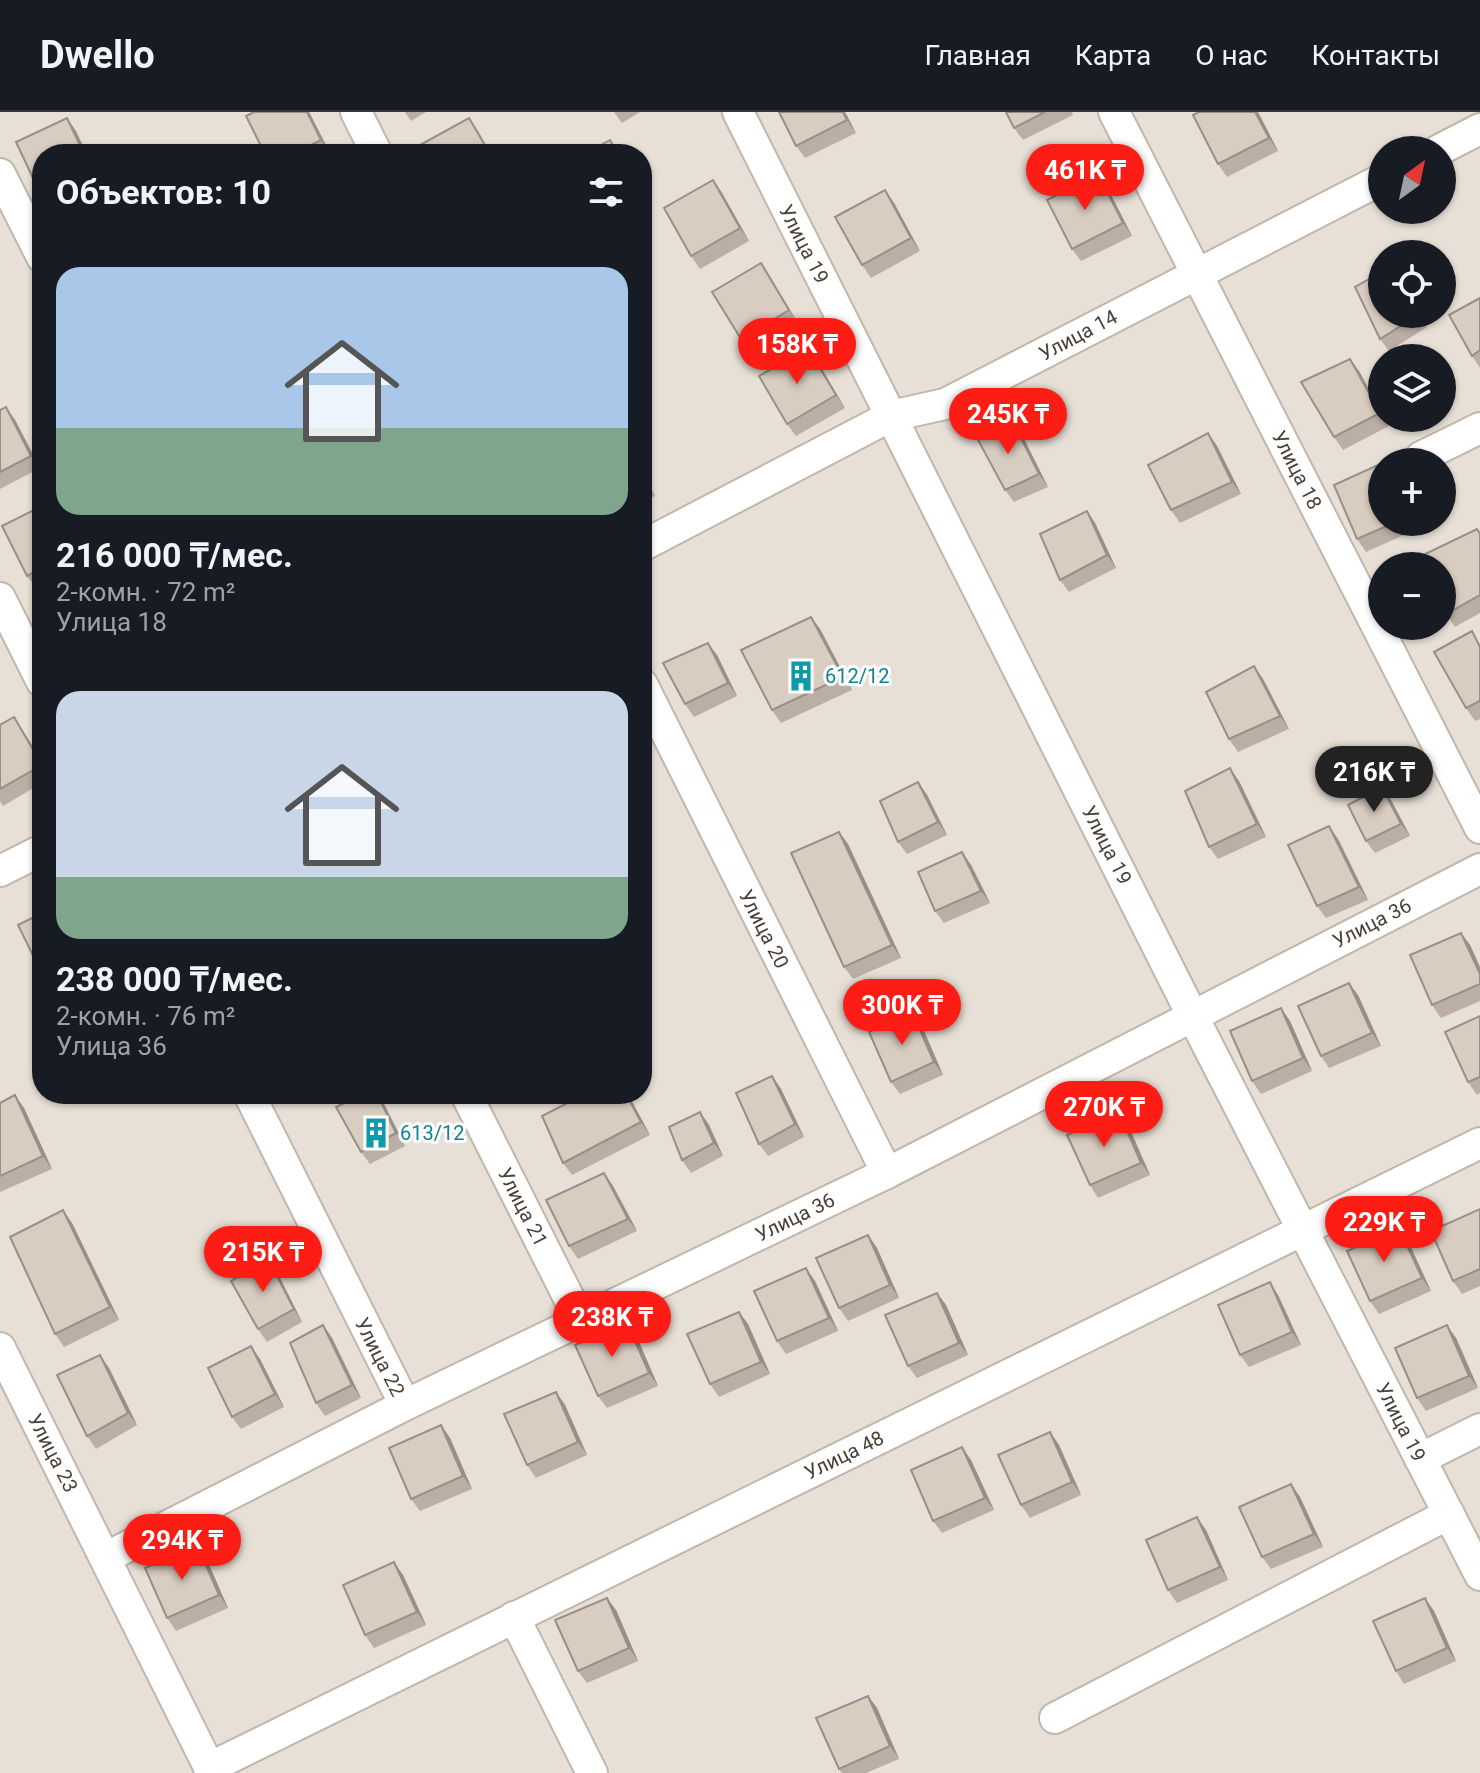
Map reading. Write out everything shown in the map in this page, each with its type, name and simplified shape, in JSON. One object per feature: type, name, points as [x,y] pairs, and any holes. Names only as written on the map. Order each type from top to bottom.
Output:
[{"type":"street","points":[[356,112],[372,144]]},
{"type":"street","name":"Улица 19","points":[[738,112],[1192,1015],[1480,1575]]},
{"type":"street","name":"Улица 18","points":[[1114,112],[1480,828]]},
{"type":"street","points":[[1456,141],[1480,129]]},
{"type":"street","points":[[0,174],[32,237]]},
{"type":"street","name":"Улица 14","points":[[652,541],[891,416],[945,404],[1368,186]]},
{"type":"street","points":[[1439,448],[1480,428]]},
{"type":"street","points":[[0,598],[32,662]]},
{"type":"street","name":"Улица 20","points":[[652,704],[887,1173]]},
{"type":"street","points":[[0,871],[32,855]]},
{"type":"street","name":"Улица 36","points":[[105,1558],[405,1405],[887,1173],[1480,869]]},
{"type":"street","name":"Улица 22","points":[[254,1104],[405,1405]]},
{"type":"street","name":"Улица 21","points":[[471,1104],[580,1320]]},
{"type":"street","name":"Улица 48","points":[[211,1770],[514,1617],[1480,1143]]},
{"type":"street","name":"Улица 23","points":[[0,1348],[211,1770]]},
{"type":"street","points":[[1420,1459],[1480,1429]]},
{"type":"street","points":[[1055,1718],[1449,1514]]},
{"type":"street","points":[[514,1617],[592,1773]]},
{"type":"shaded area","points":[[0,112],[1480,112],[1480,1773],[0,1773]]},
{"type":"building","points":[[254,112],[307,112],[321,140],[313,144],[260,144],[246,116]]},
{"type":"building","points":[[779,112],[843,112],[847,120],[796,146]]},
{"type":"building","points":[[1006,112],[1045,112],[1014,128]]},
{"type":"building","points":[[1199,112],[1255,112],[1269,138],[1218,164],[1193,115]]},
{"type":"building","points":[[67,118],[79,144],[32,144],[32,176],[16,142]]},
{"type":"building","points":[[469,118],[484,144],[422,144]]},
{"type":"building","points":[[1098,174],[1123,223],[1072,249],[1047,200]]},
{"type":"building","points":[[713,180],[740,228],[691,256],[664,208]]},
{"type":"building","points":[[885,190],[911,238],[862,265],[835,217]]},
{"type":"building","points":[[761,263],[789,310],[741,339],[712,292]]},
{"type":"building","points":[[1368,280],[1368,314],[1355,287]]},
{"type":"building","points":[[1480,298],[1480,350],[1472,356],[1456,327],[1456,311]]},
{"type":"building","points":[[1375,328],[1397,328],[1380,339]]},
{"type":"building","points":[[808,348],[836,395],[787,424],[759,376]]},
{"type":"building","points":[[1350,359],[1368,391],[1368,419],[1334,437],[1301,382]]},
{"type":"building","points":[[6,407],[31,456],[0,472],[0,410]]},
{"type":"building","points":[[1013,422],[1039,474],[1005,490],[977,438]]},
{"type":"building","points":[[1208,433],[1232,482],[1171,510],[1148,465]]},
{"type":"building","points":[[1368,469],[1368,534],[1357,539],[1334,485]]},
{"type":"building","points":[[32,511],[32,573],[27,576],[2,526]]},
{"type":"building","points":[[1087,511],[1107,555],[1060,580],[1040,534]]},
{"type":"building","points":[[1477,529],[1480,534],[1480,595],[1456,608],[1456,552],[1429,552]]},
{"type":"building","name":"612/12","points":[[811,617],[843,677],[772,710],[741,650]]},
{"type":"building","points":[[1472,631],[1480,647],[1480,701],[1466,708],[1434,652]]},
{"type":"building","points":[[708,643],[728,683],[685,704],[663,663]]},
{"type":"building","points":[[1254,666],[1280,716],[1229,739],[1206,692]]},
{"type":"building","points":[[14,717],[32,748],[32,771],[0,789],[0,725]]},
{"type":"building","points":[[1230,768],[1257,824],[1209,847],[1185,791]]},
{"type":"building","points":[[918,782],[938,822],[898,842],[880,801]]},
{"type":"building","points":[[1382,787],[1401,824],[1366,841],[1348,805]]},
{"type":"building","points":[[1329,826],[1359,887],[1317,906],[1288,845]]},
{"type":"building","points":[[839,832],[892,945],[844,967],[791,853]]},
{"type":"building","points":[[962,852],[981,891],[935,911],[918,872]]},
{"type":"building","points":[[32,918],[32,954],[18,925]]},
{"type":"building","points":[[1461,933],[1480,974],[1480,984],[1432,1005],[1410,955]]},
{"type":"building","points":[[1349,983],[1372,1033],[1321,1056],[1298,1006]]},
{"type":"building","points":[[1281,1008],[1303,1058],[1252,1081],[1230,1031]]},
{"type":"building","points":[[912,1012],[934,1062],[891,1082],[869,1032]]},
{"type":"building","points":[[1480,1016],[1480,1077],[1468,1082],[1445,1032]]},
{"type":"building","points":[[772,1076],[795,1124],[759,1144],[736,1093]]},
{"type":"building","points":[[15,1095],[43,1156],[0,1176],[0,1103]]},
{"type":"building","name":"613/12","points":[[342,1104],[382,1104],[396,1133],[361,1152],[336,1107]]},
{"type":"building","points":[[565,1104],[631,1104],[641,1122],[563,1163],[542,1116]]},
{"type":"building","points":[[700,1112],[714,1143],[682,1160],[669,1127]]},
{"type":"building","points":[[1119,1112],[1141,1163],[1090,1185],[1067,1135]]},
{"type":"building","points":[[604,1173],[628,1219],[569,1246],[546,1200]]},
{"type":"building","points":[[1480,1209],[1480,1269],[1453,1281],[1431,1231]]},
{"type":"building","points":[[63,1210],[110,1307],[55,1334],[10,1237]]},
{"type":"building","points":[[1399,1228],[1422,1278],[1370,1301],[1347,1251]]},
{"type":"building","points":[[868,1235],[890,1285],[839,1308],[816,1258]]},
{"type":"building","points":[[268,1259],[294,1309],[258,1329],[231,1281]]},
{"type":"building","points":[[806,1268],[829,1318],[777,1341],[754,1291]]},
{"type":"building","points":[[1270,1282],[1292,1332],[1240,1355],[1218,1305]]},
{"type":"building","points":[[937,1293],[959,1343],[908,1366],[885,1315]]},
{"type":"building","points":[[739,1312],[761,1362],[710,1384],[687,1334]]},
{"type":"building","points":[[627,1323],[649,1373],[598,1396],[575,1345]]},
{"type":"building","points":[[323,1325],[352,1385],[316,1403],[290,1343]]},
{"type":"building","points":[[1447,1325],[1469,1376],[1417,1398],[1395,1348]]},
{"type":"building","points":[[251,1346],[275,1394],[232,1417],[208,1368]]},
{"type":"building","points":[[100,1355],[128,1413],[87,1436],[57,1375]]},
{"type":"building","points":[[556,1392],[578,1442],[527,1465],[504,1414]]},
{"type":"building","points":[[441,1425],[463,1476],[411,1499],[389,1448]]},
{"type":"building","points":[[1050,1432],[1072,1482],[1021,1505],[998,1455]]},
{"type":"building","points":[[962,1447],[985,1498],[933,1521],[911,1470]]},
{"type":"building","points":[[1291,1484],[1314,1534],[1262,1557],[1239,1507]]},
{"type":"building","points":[[1197,1517],[1220,1567],[1168,1590],[1146,1540]]},
{"type":"building","points":[[197,1545],[219,1595],[167,1618],[145,1568]]},
{"type":"building","points":[[394,1562],[417,1612],[365,1635],[343,1585]]},
{"type":"building","points":[[607,1598],[629,1648],[578,1671],[555,1620]]},
{"type":"building","points":[[1425,1598],[1447,1648],[1396,1671],[1373,1621]]},
{"type":"building","points":[[868,1696],[890,1746],[839,1769],[816,1718]]},
{"type":"place","name":"612/12","points":[[801,676]]},
{"type":"place","name":"613/12","points":[[376,1133]]}]
